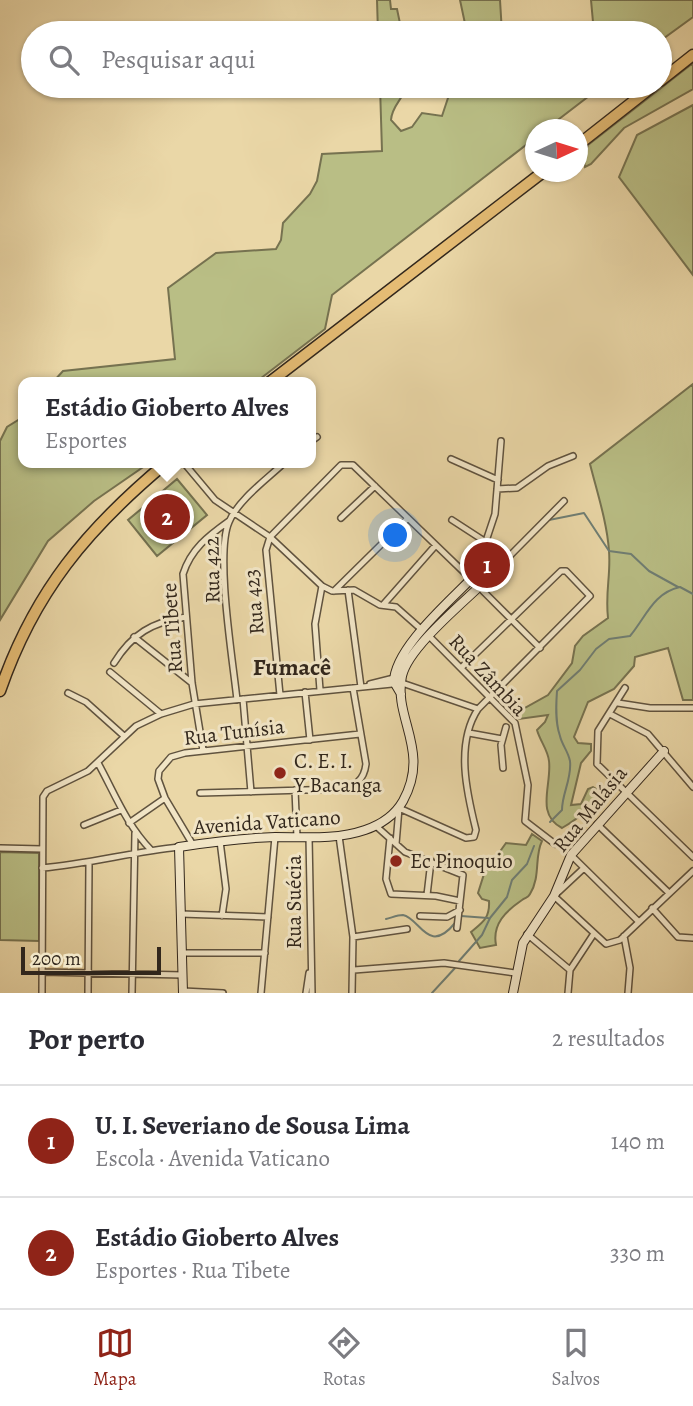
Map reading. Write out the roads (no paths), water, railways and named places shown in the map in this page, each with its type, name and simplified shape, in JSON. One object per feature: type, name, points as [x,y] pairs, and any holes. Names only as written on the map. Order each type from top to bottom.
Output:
[{"type":"highway","points":[[672,72],[693,55]]},
{"type":"highway","points":[[588,137],[638,98]]},
{"type":"highway","points":[[276,377],[530,182]]},
{"type":"highway","points":[[0,691],[32,616],[55,576],[96,525],[160,468]]},
{"type":"street","points":[[486,541],[494,518],[501,441]]},
{"type":"street","points":[[497,489],[517,488],[548,467],[573,456]]},
{"type":"street","points":[[451,459],[498,480]]},
{"type":"street","points":[[270,537],[341,465],[353,465],[540,648]]},
{"type":"street","name":"Rua Zâmbia","points":[[188,468],[215,500],[270,537],[323,586],[334,591],[348,590],[383,606],[396,607],[422,630]]},
{"type":"street","name":"Rua 422","points":[[251,792],[226,594],[224,544],[234,512],[279,468]]},
{"type":"street","points":[[341,518],[375,486]]},
{"type":"street","points":[[398,680],[410,660],[430,637],[564,501]]},
{"type":"street","points":[[334,591],[408,518]]},
{"type":"street","points":[[452,520],[509,557]]},
{"type":"street","name":"Rua Tibete","points":[[203,750],[194,704],[183,584],[188,560],[202,542],[229,521]]},
{"type":"street","name":"Rua 423","points":[[270,537],[265,563],[280,695]]},
{"type":"street","points":[[383,606],[435,546]]},
{"type":"street","points":[[399,808],[466,838],[474,837],[476,830],[465,781],[469,733],[478,709],[590,598],[566,571],[561,571],[462,667]]},
{"type":"street","points":[[396,844],[399,808],[411,783],[414,760],[398,680],[398,665],[422,630],[471,579]]},
{"type":"street","points":[[320,690],[315,624],[323,586]]},
{"type":"street","points":[[348,590],[361,687]]},
{"type":"street","points":[[460,590],[468,598]]},
{"type":"street","points":[[114,663],[134,637],[156,623],[186,617]]},
{"type":"street","points":[[134,637],[192,683]]},
{"type":"street","name":"Rua Zâmbia","points":[[430,637],[518,727],[528,785],[524,819],[555,844]]},
{"type":"street","points":[[110,672],[161,714]]},
{"type":"street","points":[[42,993],[42,800],[47,791],[80,776],[98,763],[124,736],[161,714],[194,704],[353,688],[398,680],[478,709]]},
{"type":"street","points":[[201,793],[339,789],[358,782],[366,769],[353,688]]},
{"type":"street","points":[[625,688],[618,704],[598,731],[597,764],[693,858]]},
{"type":"street","points":[[305,692],[310,740]]},
{"type":"street","points":[[68,693],[86,702],[124,736]]},
{"type":"street","points":[[618,704],[650,708],[693,708]]},
{"type":"street","points":[[610,714],[641,728],[693,787]]},
{"type":"street","points":[[502,768],[502,739],[506,727]]},
{"type":"street","points":[[469,733],[502,739]]},
{"type":"street","name":"Rua Tunísia","points":[[193,845],[165,798],[158,779],[162,765],[176,755],[360,734]]},
{"type":"street","name":"Rua Malásia","points":[[513,993],[515,973],[527,934],[554,897],[571,855],[625,791],[664,751]]},
{"type":"street","points":[[98,763],[135,833],[151,850]]},
{"type":"street","points":[[295,790],[297,837]]},
{"type":"street","points":[[129,823],[165,798]]},
{"type":"street","name":"Avenida Vaticano","points":[[42,868],[89,864],[132,853],[220,841],[339,836],[376,826],[399,808]]},
{"type":"street","points":[[84,825],[121,810]]},
{"type":"street","points":[[597,824],[669,893]]},
{"type":"street","points":[[376,826],[405,852],[463,875],[457,928]]},
{"type":"street","points":[[132,993],[132,853],[135,833]]},
{"type":"street","points":[[339,836],[353,937],[352,993]]},
{"type":"street","points":[[261,993],[275,837]]},
{"type":"street","name":"Rua Suécia","points":[[309,837],[312,993]]},
{"type":"street","points":[[390,838],[386,879],[391,893],[427,895],[460,901]]},
{"type":"street","points":[[220,841],[226,888],[222,916]]},
{"type":"street","name":"Avenida Vaticano","points":[[179,846],[183,992]]},
{"type":"street","points":[[0,848],[42,849]]},
{"type":"street","points":[[571,855],[638,921]]},
{"type":"street","points":[[427,895],[431,861]]},
{"type":"street","points":[[88,993],[89,864]]},
{"type":"street","points":[[584,868],[554,897],[601,943],[612,943],[624,936],[693,871]]},
{"type":"street","points":[[652,908],[678,937],[693,938]]},
{"type":"street","points":[[420,916],[447,917],[460,910]]},
{"type":"street","points":[[181,914],[268,917]]},
{"type":"street","points":[[353,937],[407,929]]},
{"type":"street","points":[[527,934],[570,970]]},
{"type":"street","points":[[568,993],[570,970],[593,935]]},
{"type":"street","points":[[624,936],[630,968],[628,993]]},
{"type":"street","points":[[182,953],[265,953]]},
{"type":"street","points":[[354,970],[444,964],[515,973]]},
{"type":"street","name":"Rua Suécia","points":[[306,993],[310,966]]},
{"type":"street","points":[[42,972],[183,975]]},
{"type":"street","points":[[183,992],[223,993]]},
{"type":"waterway","points":[[549,520],[584,513],[609,551],[631,554],[649,571],[678,587]]},
{"type":"waterway","points":[[550,822],[562,810],[570,768],[569,757],[557,725],[557,691],[580,670],[596,649],[609,639],[630,636],[663,595],[680,587],[693,594]]},
{"type":"waterway","points":[[459,961],[482,935],[490,918],[507,897],[512,880],[527,864],[534,846]]},
{"type":"waterway","points":[[386,919],[403,915],[431,936],[446,932],[455,923]]},
{"type":"waterway","points":[[461,916],[488,918]]},
{"type":"waterway","points":[[432,993],[455,968]]},
{"type":"place","name":"Estádio Gioberto Alves","points":[[167,517]]},
{"type":"place","name":"U. I. Severiano de Sousa Lima","points":[[487,565]]},
{"type":"place","name":"C. E. I. Y Bacanga","points":[[280,773]]},
{"type":"place","name":"Ec Pinoquio","points":[[396,861]]},
{"type":"district","name":"Fumacê","points":[[292,667]]}]
